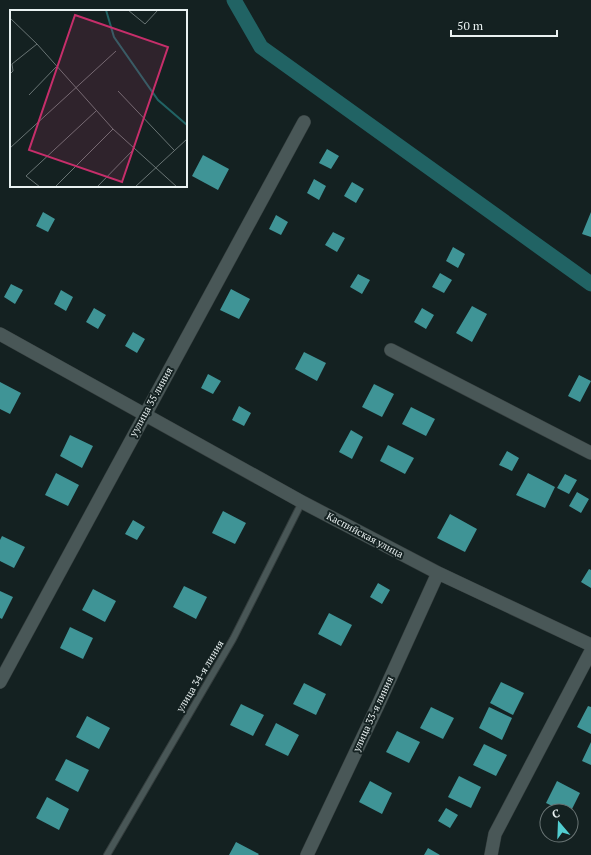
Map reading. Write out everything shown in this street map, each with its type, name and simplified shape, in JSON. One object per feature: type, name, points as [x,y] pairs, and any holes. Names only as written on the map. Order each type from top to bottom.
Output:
[{"type":"street","name":"уулица 35 линия","points":[[0,682],[304,122]]},
{"type":"street","name":"Каспийская улица","points":[[0,334],[302,502],[438,573],[591,645]]},
{"type":"street","points":[[391,350],[591,453]]},
{"type":"street","name":"улица 33-я линия","points":[[307,855],[375,712],[438,573]]},
{"type":"street","points":[[491,855],[495,834],[591,650]]},
{"type":"lane","name":"улица 34-я линия","points":[[107,855],[233,639],[302,502]]},
{"type":"building","points":[[327,149],[339,156],[331,169],[319,163]]},
{"type":"building","points":[[203,155],[229,169],[218,190],[192,176]]},
{"type":"building","points":[[314,179],[326,186],[319,200],[307,193]]},
{"type":"building","points":[[352,182],[364,189],[356,203],[344,196]]},
{"type":"building","points":[[43,212],[55,219],[48,232],[36,226]]},
{"type":"building","points":[[591,212],[591,237],[582,234]]},
{"type":"building","points":[[276,215],[288,222],[281,235],[269,229]]},
{"type":"building","points":[[333,232],[345,238],[337,252],[325,245]]},
{"type":"building","points":[[453,247],[465,254],[458,268],[446,261]]},
{"type":"building","points":[[440,273],[452,280],[444,293],[432,287]]},
{"type":"building","points":[[358,274],[370,280],[362,294],[350,287]]},
{"type":"building","points":[[11,284],[23,290],[15,304],[4,297]]},
{"type":"building","points":[[231,289],[250,299],[239,319],[220,310]]},
{"type":"building","points":[[61,290],[73,297],[66,311],[54,304]]},
{"type":"building","points":[[472,306],[487,314],[472,342],[456,333]]},
{"type":"building","points":[[94,308],[106,315],[98,329],[86,322]]},
{"type":"building","points":[[422,308],[434,315],[426,329],[414,322]]},
{"type":"building","points":[[133,332],[145,339],[137,353],[125,346]]},
{"type":"building","points":[[304,352],[326,363],[317,381],[295,369]]},
{"type":"building","points":[[208,374],[221,381],[213,394],[201,388]]},
{"type":"building","points":[[579,375],[591,381],[580,402],[568,396]]},
{"type":"building","points":[[0,382],[21,393],[10,414],[0,409]]},
{"type":"building","points":[[374,384],[394,394],[382,417],[362,407]]},
{"type":"building","points":[[239,406],[251,413],[244,426],[232,420]]},
{"type":"building","points":[[411,407],[435,419],[426,436],[402,424]]},
{"type":"building","points":[[351,430],[363,437],[352,459],[339,452]]},
{"type":"building","points":[[70,435],[93,446],[82,468],[60,456]]},
{"type":"building","points":[[388,445],[414,458],[405,474],[380,461]]},
{"type":"building","points":[[507,451],[519,458],[512,471],[499,465]]},
{"type":"building","points":[[56,473],[79,485],[68,506],[45,495]]},
{"type":"building","points":[[528,473],[555,487],[545,508],[516,495]]},
{"type":"building","points":[[565,474],[577,480],[569,494],[557,488]]},
{"type":"building","points":[[577,492],[589,499],[581,513],[569,506]]},
{"type":"building","points":[[223,511],[246,523],[235,544],[212,533]]},
{"type":"building","points":[[450,514],[477,529],[465,552],[437,538]]},
{"type":"building","points":[[133,520],[145,527],[137,540],[125,534]]},
{"type":"building","points":[[2,536],[25,547],[14,568],[0,561],[0,540]]},
{"type":"building","points":[[589,569],[591,570],[591,588],[581,582]]},
{"type":"building","points":[[378,583],[390,590],[382,604],[370,597]]},
{"type":"building","points":[[184,586],[207,597],[196,619],[173,607]]},
{"type":"building","points":[[93,589],[116,601],[105,622],[82,610]]},
{"type":"building","points":[[0,591],[13,597],[2,619],[0,618]]},
{"type":"building","points":[[329,613],[352,625],[341,646],[318,634]]},
{"type":"building","points":[[70,627],[93,638],[83,659],[60,648]]},
{"type":"building","points":[[501,682],[524,693],[513,715],[490,703]]},
{"type":"building","points":[[304,683],[326,694],[316,715],[293,704]]},
{"type":"building","points":[[241,704],[264,715],[253,736],[230,725]]},
{"type":"building","points":[[588,706],[591,707],[591,734],[577,727]]},
{"type":"building","points":[[431,707],[454,718],[443,739],[420,728]]},
{"type":"building","points":[[489,707],[512,718],[502,740],[479,728]]},
{"type":"building","points":[[87,716],[110,728],[99,749],[76,737]]},
{"type":"building","points":[[276,723],[299,735],[288,756],[265,745]]},
{"type":"building","points":[[397,731],[420,742],[409,763],[386,752]]},
{"type":"building","points":[[591,742],[591,765],[582,761]]},
{"type":"building","points":[[484,744],[507,755],[496,776],[473,765]]},
{"type":"building","points":[[66,759],[89,770],[78,792],[55,780]]},
{"type":"building","points":[[459,776],[481,787],[471,808],[448,797]]},
{"type":"building","points":[[370,781],[392,793],[382,814],[359,802]]},
{"type":"building","points":[[557,781],[580,793],[575,803],[546,803]]},
{"type":"building","points":[[47,797],[69,809],[59,830],[36,818]]},
{"type":"building","points":[[446,808],[458,815],[450,828],[438,821]]},
{"type":"building","points":[[236,842],[259,854],[229,855]]},
{"type":"building","points":[[428,848],[440,855],[424,855]]},
{"type":"waterway","points":[[234,0],[261,47],[591,284]]}]
